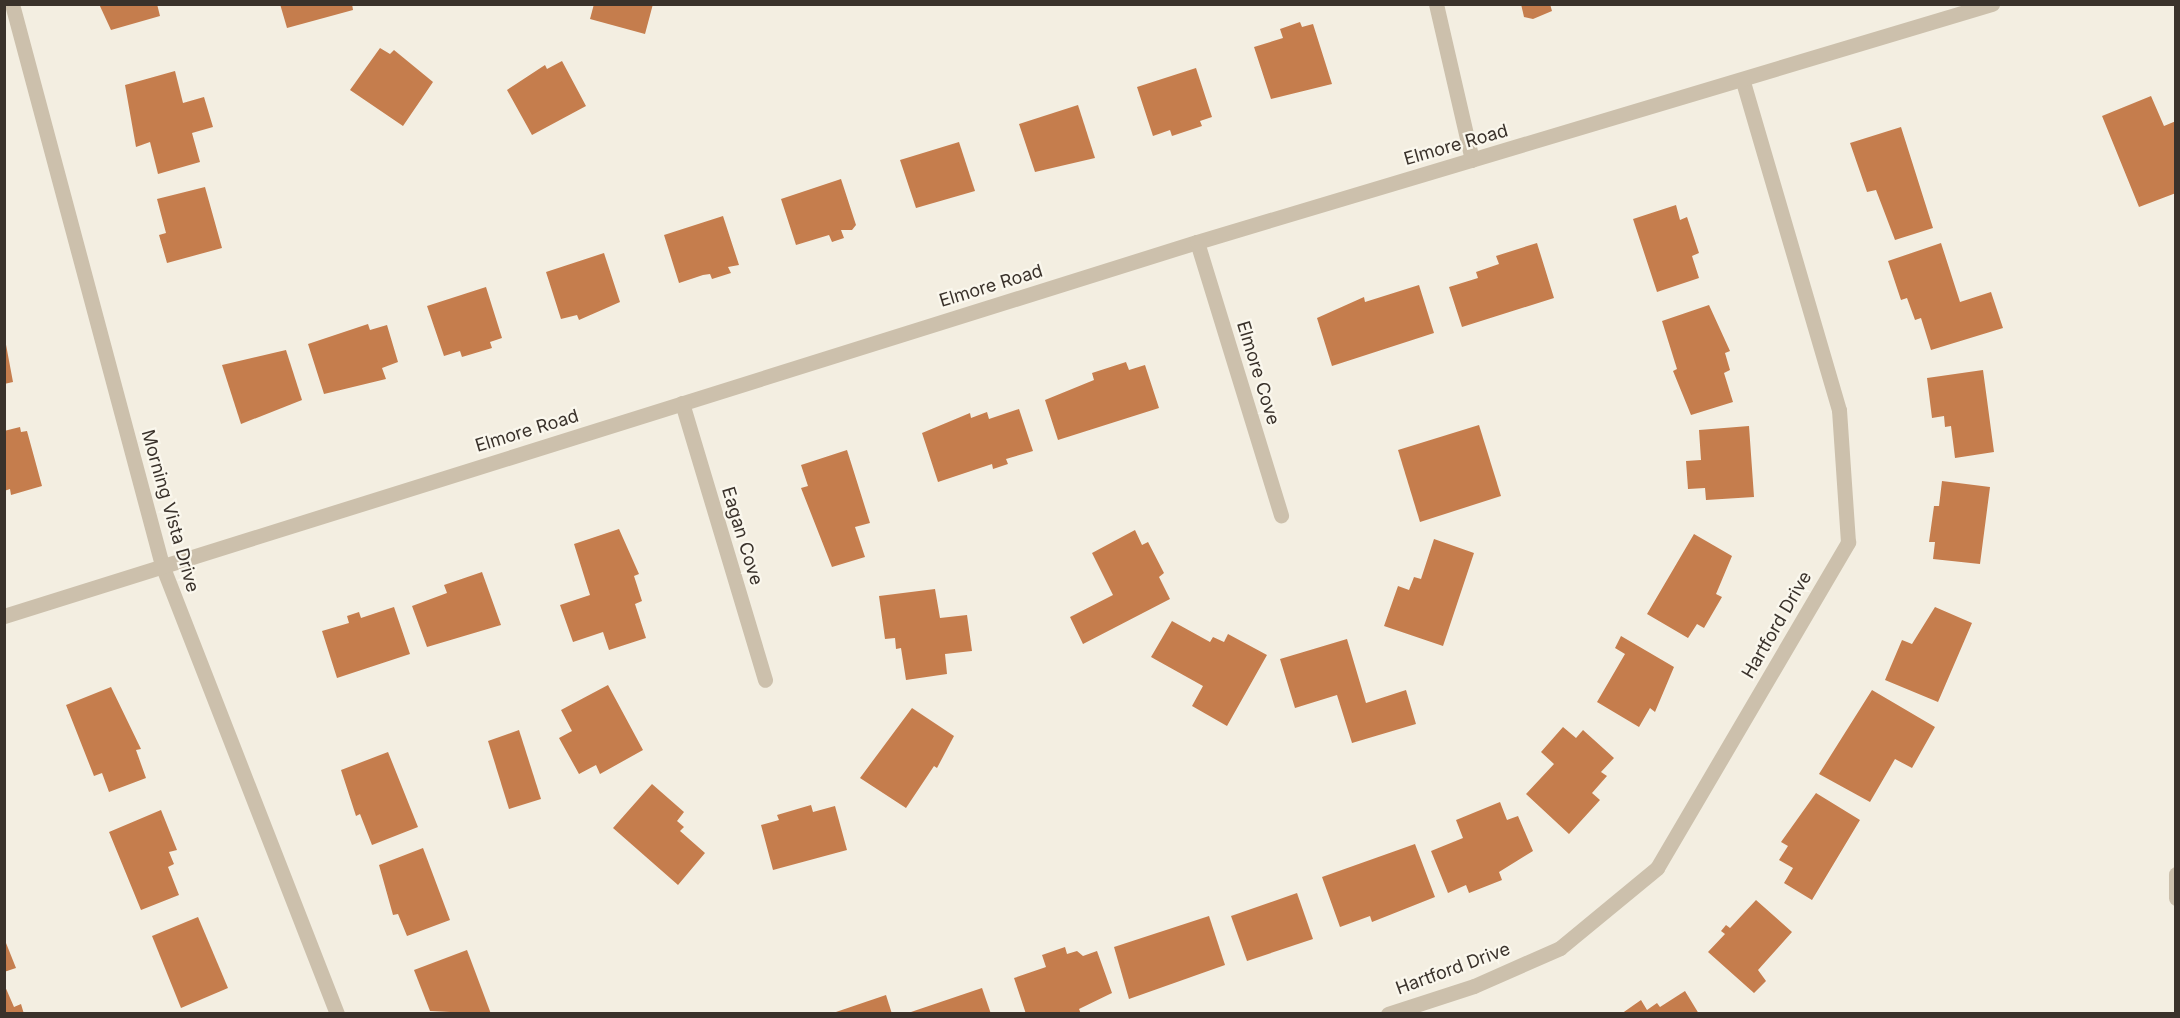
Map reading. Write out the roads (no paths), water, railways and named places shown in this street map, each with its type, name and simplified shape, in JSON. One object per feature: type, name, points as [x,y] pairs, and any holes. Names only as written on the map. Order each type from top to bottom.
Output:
[{"type":"street","name":"Morning Vista Drive","points":[[12,4],[162,565],[337,1014]]},
{"type":"street","points":[[1436,4],[1472,160]]},
{"type":"street","name":"Elmore Road","points":[[4,616],[1197,242],[1743,82],[1992,4]]},
{"type":"street","name":"Hartford Drive","points":[[1388,1014],[1474,986],[1560,948],[1657,867],[1848,542],[1839,410],[1743,82]]},
{"type":"street","name":"Elmore Cove","points":[[1197,242],[1281,515]]},
{"type":"street","name":"Eagan Cove","points":[[682,403],[765,680]]},
{"type":"street","points":[[2175,874],[2175,898]]}]
